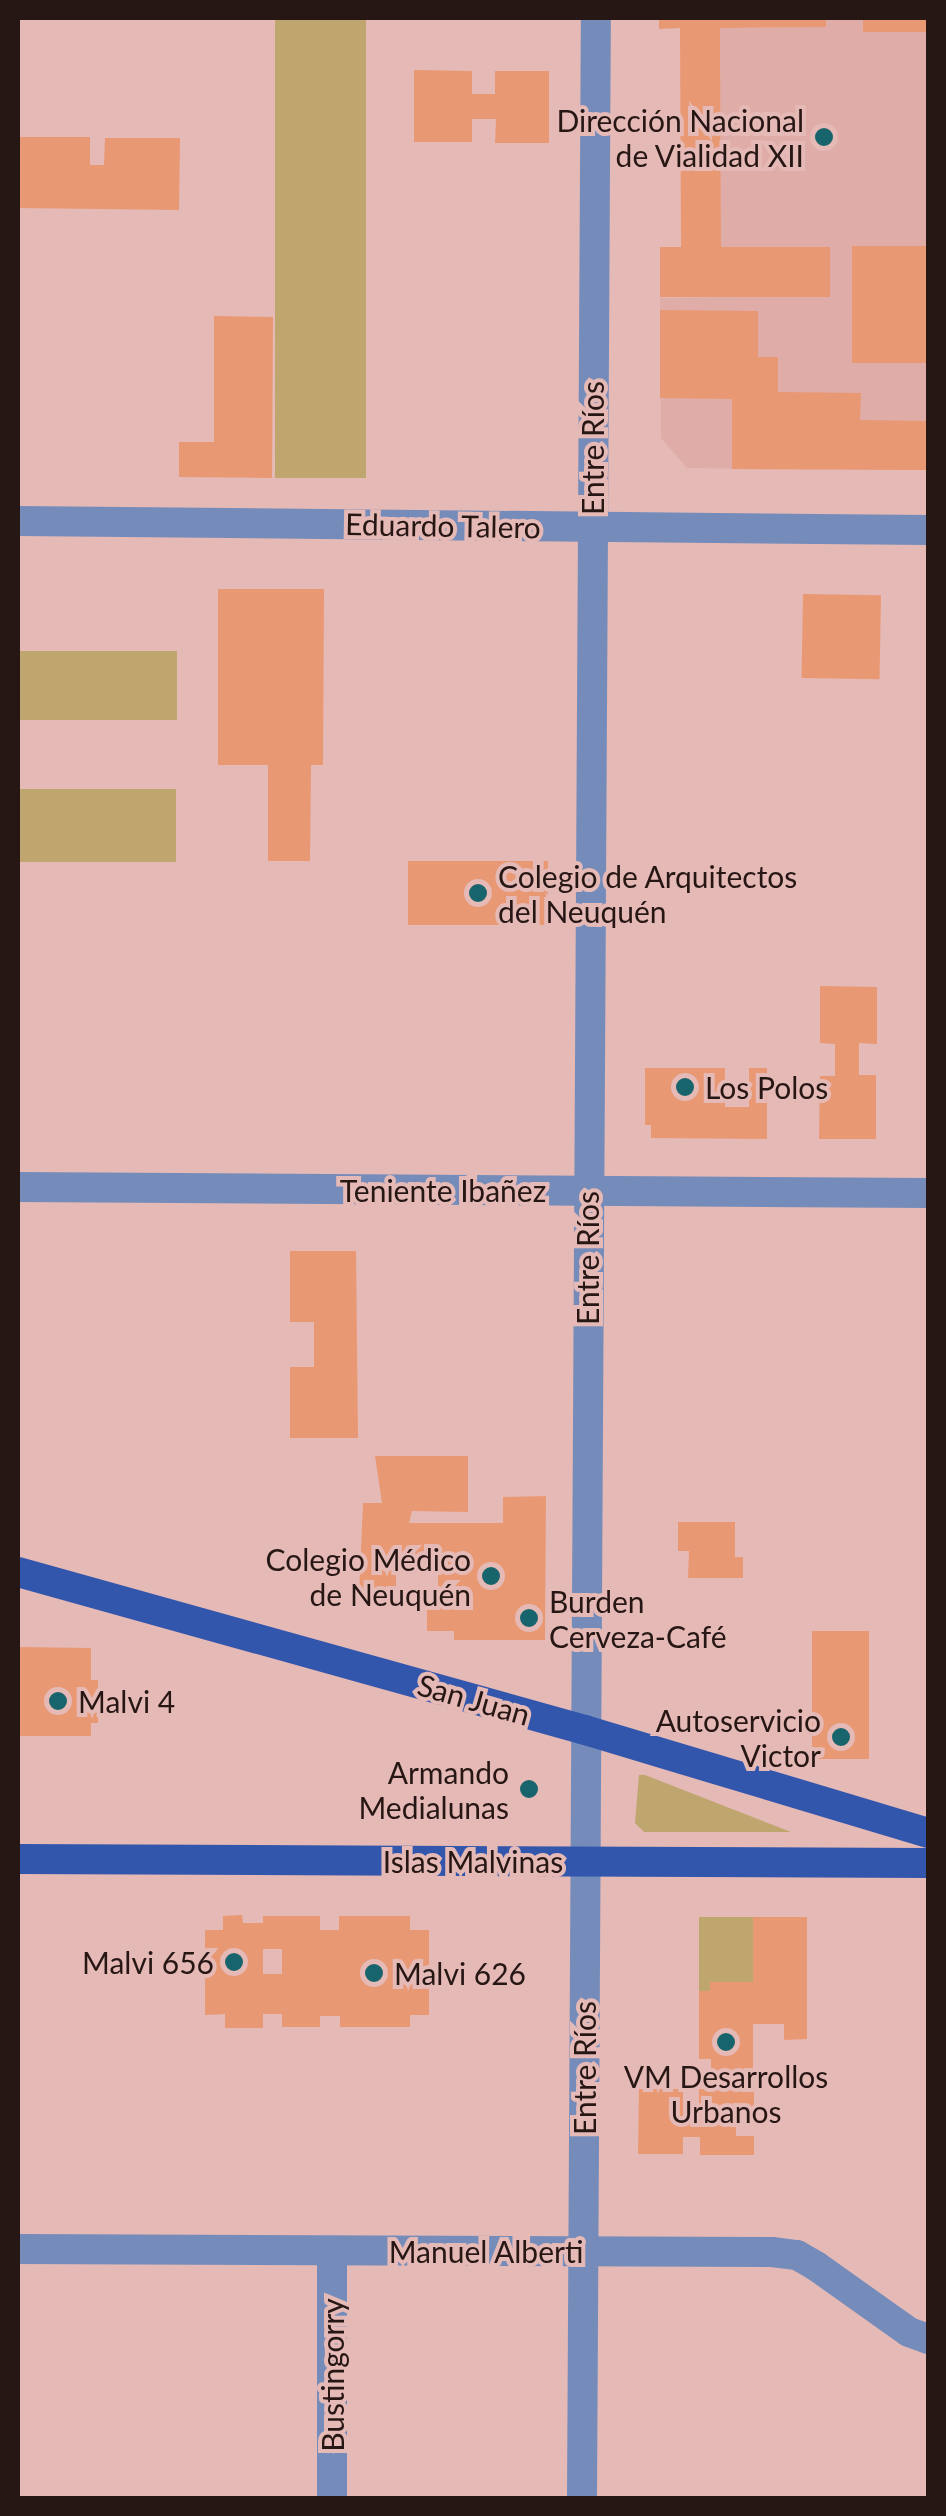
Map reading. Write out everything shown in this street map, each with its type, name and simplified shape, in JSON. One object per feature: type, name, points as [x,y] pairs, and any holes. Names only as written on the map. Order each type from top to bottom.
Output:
[{"type":"main road","name":"San Juan","points":[[18,1572],[585,1730],[928,1834]]},
{"type":"main road","name":"Islas Malvinas","points":[[18,1859],[928,1863]]},
{"type":"street","name":"Entre Ríos","points":[[582,2498],[596,18]]},
{"type":"street","name":"Eduardo Talero","points":[[18,521],[928,530]]},
{"type":"street","name":"Teniente Ibañez","points":[[18,1187],[928,1194]]},
{"type":"street","name":"Manuel Alberti","points":[[18,2249],[583,2251],[797,2256],[909,2332],[928,2339]]},
{"type":"street","name":"Bustingorry","points":[[332,2250],[332,2498]]},
{"type":"shaded area","points":[[275,18],[366,18],[366,478],[275,478]]},
{"type":"shaded area","name":"Dirección Nacional de Vialidad XII","points":[[826,18],[928,18],[928,470],[687,468],[661,438],[660,298],[830,296],[830,247],[721,247],[720,28],[826,27]]},
{"type":"shaded area","points":[[18,651],[177,651],[177,720],[18,720]]},
{"type":"shaded area","points":[[18,789],[176,789],[176,862],[18,862]]},
{"type":"shaded area","points":[[639,1775],[791,1832],[644,1832],[635,1823]]},
{"type":"shaded area","points":[[699,1917],[753,1917],[753,1982],[711,1982],[710,1991],[699,1991]]},
{"type":"building","points":[[659,18],[826,18],[826,27],[720,28],[721,247],[830,247],[830,297],[660,297],[660,247],[681,247],[680,28],[659,29]]},
{"type":"building","points":[[863,18],[928,18],[928,32],[863,32]]},
{"type":"building","points":[[414,70],[472,71],[472,94],[495,94],[495,71],[549,71],[549,143],[495,143],[496,119],[472,119],[472,142],[414,142]]},
{"type":"building","points":[[18,137],[90,137],[90,165],[104,165],[105,138],[180,138],[179,210],[18,208]]},
{"type":"building","points":[[852,246],[928,246],[928,363],[852,363]]},
{"type":"building","points":[[660,310],[758,311],[758,357],[778,357],[778,392],[861,393],[860,420],[928,421],[928,470],[732,469],[732,399],[660,398]]},
{"type":"building","points":[[214,316],[273,317],[272,478],[179,477],[179,442],[214,442]]},
{"type":"building","points":[[218,589],[324,589],[323,765],[311,765],[310,861],[268,861],[268,765],[218,765]]},
{"type":"building","points":[[803,594],[881,595],[880,679],[802,678]]},
{"type":"building","name":"Colegio de Arquitectos del Neuquén","points":[[408,861],[548,861],[548,925],[408,925]]},
{"type":"building","points":[[820,986],[877,987],[877,1044],[859,1043],[859,1075],[876,1075],[876,1139],[819,1139],[820,1076],[835,1076],[835,1044],[820,1043]]},
{"type":"building","name":"Los Polos","points":[[645,1068],[725,1068],[725,1107],[749,1107],[749,1068],[767,1068],[767,1139],[651,1138],[651,1125],[645,1125]]},
{"type":"building","points":[[290,1251],[356,1251],[358,1438],[290,1438],[290,1367],[314,1367],[314,1322],[290,1322]]},
{"type":"building","points":[[375,1456],[468,1456],[468,1512],[412,1511],[409,1523],[503,1523],[503,1497],[546,1496],[545,1640],[454,1640],[454,1631],[427,1631],[427,1597],[438,1597],[438,1554],[396,1554],[396,1597],[359,1597],[363,1503],[382,1503]]},
{"type":"building","points":[[678,1522],[735,1522],[735,1557],[743,1557],[743,1578],[688,1578],[689,1551],[678,1551]]},
{"type":"building","points":[[812,1631],[869,1631],[869,1759],[812,1759]]},
{"type":"building","name":"Malvi 4","points":[[18,1647],[91,1648],[91,1680],[98,1680],[98,1723],[91,1723],[91,1736],[18,1736]]},
{"type":"building","points":[[242,1915],[243,1923],[263,1923],[263,1916],[320,1916],[320,1930],[339,1930],[339,1916],[410,1916],[410,1930],[429,1930],[429,2015],[410,2015],[410,2027],[340,2027],[340,2016],[320,2016],[320,2027],[282,2027],[282,2014],[263,2014],[263,2028],[225,2028],[225,2014],[205,2015],[205,1930],[223,1930],[223,1916]],"holes":[[[263,1949],[282,1949],[282,1974],[263,1974]]]},
{"type":"building","points":[[753,1917],[807,1917],[807,2039],[784,2040],[784,2024],[753,2024],[753,2072],[711,2073],[711,2059],[699,2059],[699,1991],[710,1991],[710,1982],[753,1982]]},
{"type":"building","points":[[639,2089],[683,2089],[683,2110],[699,2110],[699,2089],[754,2089],[754,2114],[736,2114],[736,2136],[754,2136],[754,2155],[700,2155],[700,2137],[683,2137],[683,2154],[638,2154]]},
{"type":"place","name":"Dirección Nacional de Vialidad XII","points":[[824,137]]},
{"type":"place","name":"Colegio de Arquitectos del Neuquén","points":[[478,893]]},
{"type":"place","name":"Los Polos","points":[[685,1087]]},
{"type":"place","name":"Colegio Médico de Neuquén","points":[[491,1576]]},
{"type":"place","name":"Burden Cerveza-Café","points":[[529,1618]]},
{"type":"place","name":"Malvi 4","points":[[58,1701]]},
{"type":"place","name":"Autoservicio Victor","points":[[841,1737]]},
{"type":"place","name":"Armando Medialunas","points":[[529,1789]]},
{"type":"place","name":"Malvi 656","points":[[234,1962]]},
{"type":"place","name":"Malvi 626","points":[[374,1973]]},
{"type":"place","name":"VM Desarrollos Urbanos","points":[[726,2042]]}]
